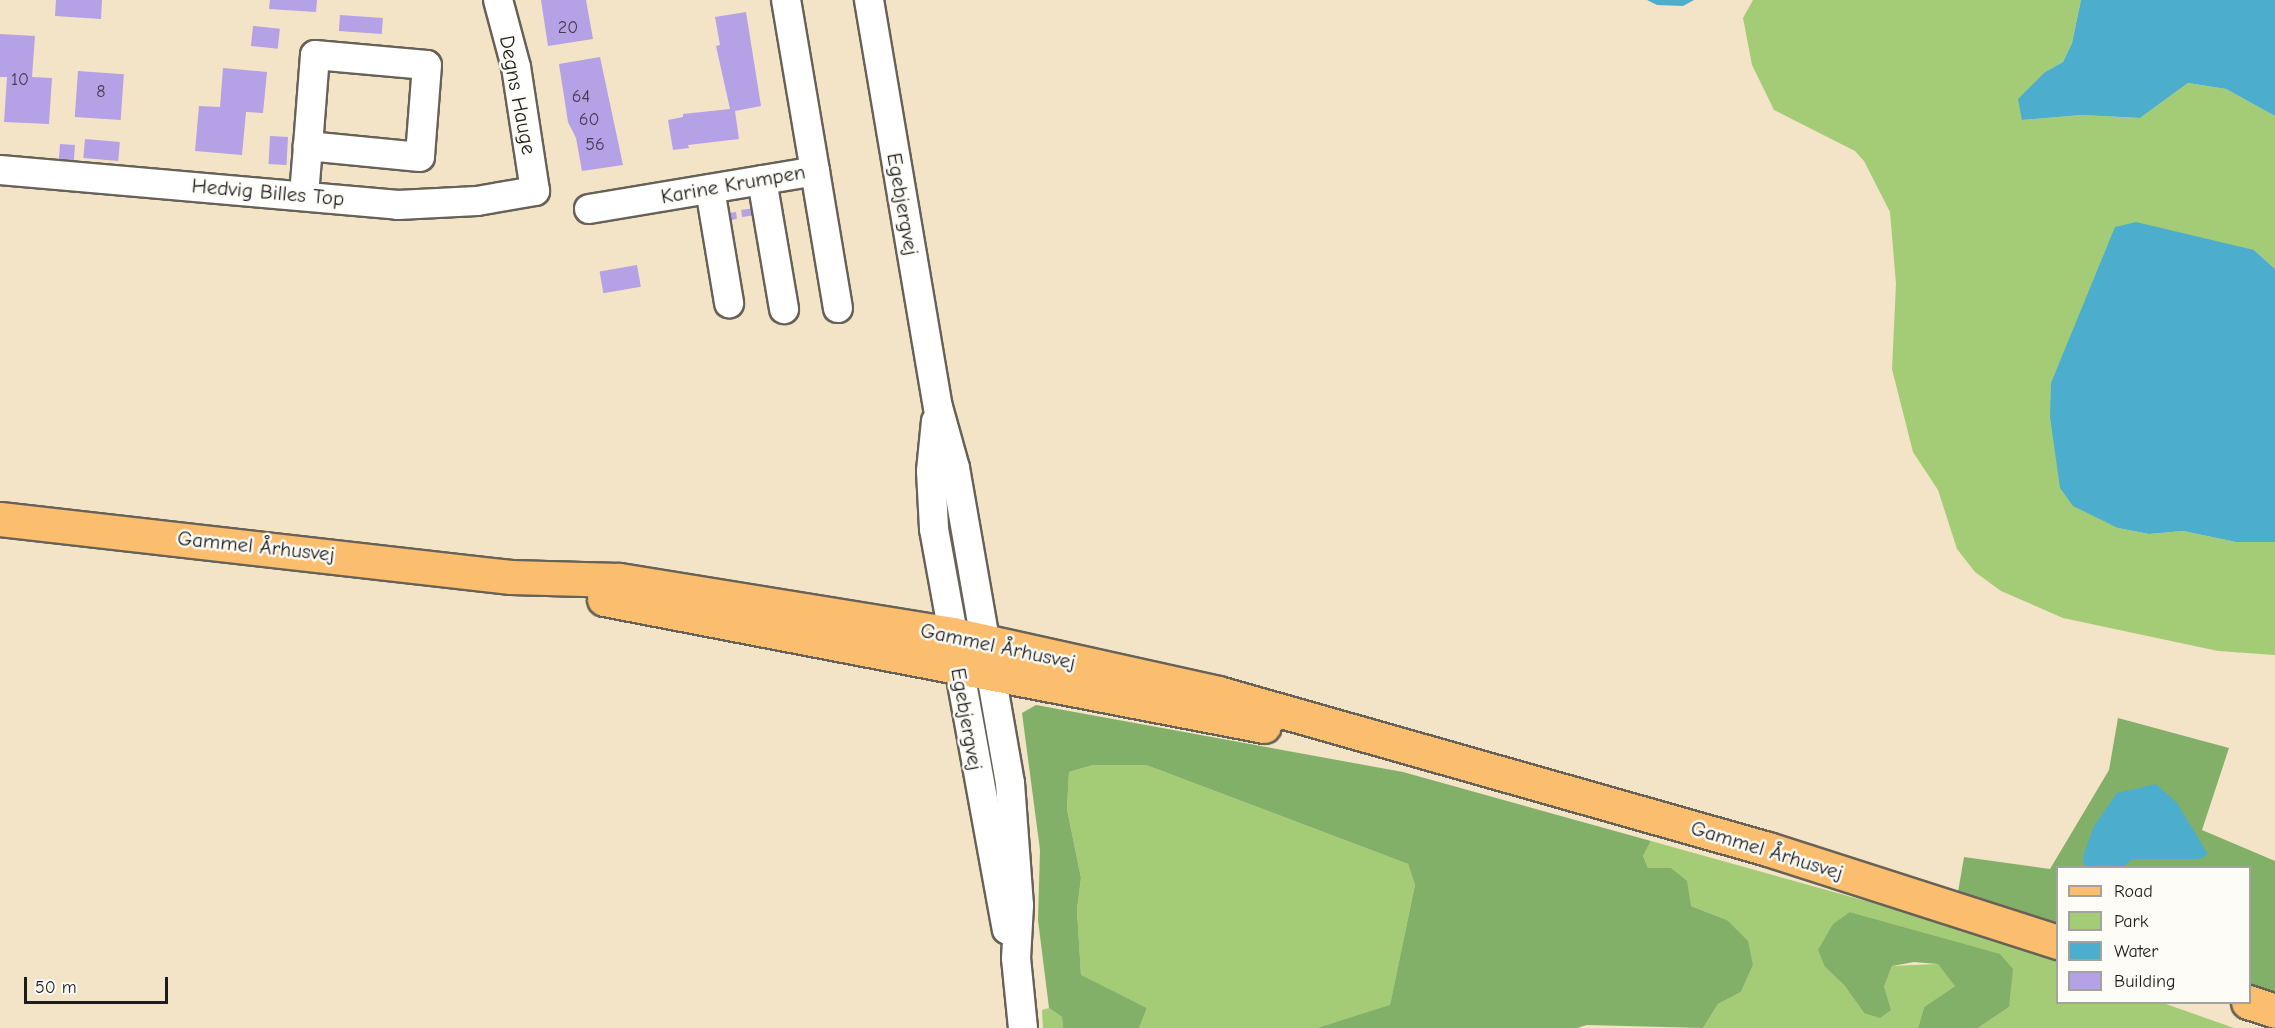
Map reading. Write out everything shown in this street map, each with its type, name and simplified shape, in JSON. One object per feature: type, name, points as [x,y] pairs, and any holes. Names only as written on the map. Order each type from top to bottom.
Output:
[{"type":"main road","name":"Gammel Århusvej","points":[[0,519],[511,577],[619,580],[952,634],[991,658]]},
{"type":"main road","name":"Gammel Århusvej","points":[[511,577],[620,603],[958,666],[991,658],[1218,693],[1768,849],[2056,941]]},
{"type":"main road","points":[[2251,1003],[2275,1011]]},
{"type":"street","name":"Degns Hauge","points":[[498,0],[516,67],[535,191]]},
{"type":"street","name":"Karine Krumpen","points":[[589,209],[815,171],[786,0]]},
{"type":"street","name":"Egebjergvej","points":[[869,0],[938,407],[955,468],[991,658],[1010,783],[1019,905],[1016,958],[1023,1028]]},
{"type":"street","points":[[304,195],[315,55],[427,65],[420,157],[308,146]]},
{"type":"street","name":"Hedvig Billes Top","points":[[0,170],[398,205],[477,201],[535,191]]},
{"type":"street","points":[[815,171],[838,308]]},
{"type":"street","points":[[762,180],[784,309]]},
{"type":"street","points":[[710,189],[729,303]]},
{"type":"street","name":"Egebjergvej","points":[[938,407],[931,471],[934,529],[1000,907],[1016,958]]},
{"type":"green space","points":[[1753,0],[2081,0],[2072,43],[2063,62],[2045,72],[2022,120],[2081,115],[2140,118],[2188,83],[2226,89],[2275,116],[2275,269],[2254,250],[2118,528],[2149,534],[2183,531],[2236,542],[2275,542],[2275,655],[2218,651],[2063,618],[2001,591],[1975,572],[1957,549],[1938,490],[1913,452],[1892,369],[1896,284],[1890,212],[1864,161],[1855,151],[1774,110],[1752,65],[1743,18]]},
{"type":"green space","points":[[1036,705],[1403,772],[1651,841],[1643,856],[1648,868],[1671,868],[1687,881],[1691,906],[1727,920],[1748,941],[1753,965],[1741,992],[1718,1004],[1703,1028],[1587,1025],[1577,1028],[1317,1028],[1390,1005],[1415,885],[1408,864],[1146,765],[1093,765],[1069,772],[1067,809],[1081,878],[1077,910],[1081,975],[1147,1008],[1139,1028],[1063,1028],[1062,1017],[1049,1008],[1038,920],[1040,850],[1022,713]]},
{"type":"green space","points":[[2118,718],[2229,748],[2202,830],[2275,861],[2275,994],[2251,985],[2251,866],[2056,866],[2056,924],[1958,892],[1964,857],[2050,869],[2109,770]]},
{"type":"green space","points":[[1093,765],[1146,765],[1408,864],[1415,885],[1390,1006],[1317,1028],[1139,1028],[1147,1008],[1081,976],[1077,910],[1081,878],[1067,809],[1069,772]]},
{"type":"green space","points":[[1651,841],[1920,916],[2056,961],[2056,1004],[2166,1004],[2234,1028],[1978,1028],[2009,1007],[1928,934],[1850,912],[1825,967],[1844,985],[1864,1013],[1884,987],[1892,966],[1938,964],[1949,975],[1955,986],[1924,1007],[1918,1028],[1703,1028],[1718,1004],[1741,992],[1753,965],[1727,920],[1691,906],[1671,868],[1648,868],[1643,856]]},
{"type":"green space","points":[[1850,912],[2000,954],[2013,969],[2009,1007],[1978,1028],[1918,1028],[1924,1007],[1955,986],[1938,964],[1914,962],[1892,966],[1884,987],[1891,1010],[1880,1018],[1864,1013],[1844,985],[1825,967],[1818,950],[1833,924]]},
{"type":"green space","points":[[1049,1008],[1062,1017],[1063,1028],[1043,1028],[1042,1010]]},
{"type":"water","points":[[1647,0],[1694,0],[1683,6],[1657,5]]},
{"type":"water","points":[[2081,0],[2275,0],[2275,116],[2226,89],[2188,83],[2140,118],[2081,115],[2022,120],[2018,99],[2045,72],[2063,62],[2072,43]]},
{"type":"water","points":[[2136,222],[2254,250],[2275,269],[2275,542],[2236,542],[2183,531],[2149,534],[2118,528],[2073,506],[2060,488],[2050,417],[2051,383],[2115,227]]},
{"type":"water","points":[[2156,784],[2177,803],[2208,854],[2200,859],[2132,859],[2125,866],[2084,866],[2083,856],[2094,826],[2117,793]]},
{"type":"building","points":[[56,0],[102,0],[101,19],[55,16]]},
{"type":"building","points":[[270,0],[317,0],[316,12],[269,9]]},
{"type":"building","points":[[541,0],[586,0],[593,39],[548,46]]},
{"type":"building","points":[[746,12],[761,106],[735,111],[739,139],[688,145],[689,148],[673,150],[668,120],[683,117],[683,114],[730,109],[716,46],[720,45],[715,17]]},
{"type":"building","points":[[340,15],[383,18],[382,34],[339,31]]},
{"type":"building","points":[[253,26],[280,29],[278,49],[251,46]]},
{"type":"building","points":[[0,34],[35,36],[32,77],[52,78],[49,124],[4,122],[7,77],[0,77]]},
{"type":"building","points":[[600,57],[623,165],[582,171],[576,138],[568,122],[559,64]]},
{"type":"building","points":[[223,68],[267,72],[263,113],[246,112],[242,155],[195,151],[199,106],[220,107]]},
{"type":"building","points":[[78,71],[124,74],[121,120],[75,117]]},
{"type":"building","points":[[270,136],[288,137],[287,165],[269,164]]},
{"type":"building","points":[[85,139],[120,142],[118,161],[83,158]]},
{"type":"building","points":[[60,144],[75,145],[74,162],[59,161]]},
{"type":"building","points":[[755,208],[756,215],[742,217],[741,210]]},
{"type":"building","points":[[736,212],[737,219],[721,221],[720,214]]},
{"type":"building","points":[[637,265],[641,287],[603,293],[600,272]]}]
